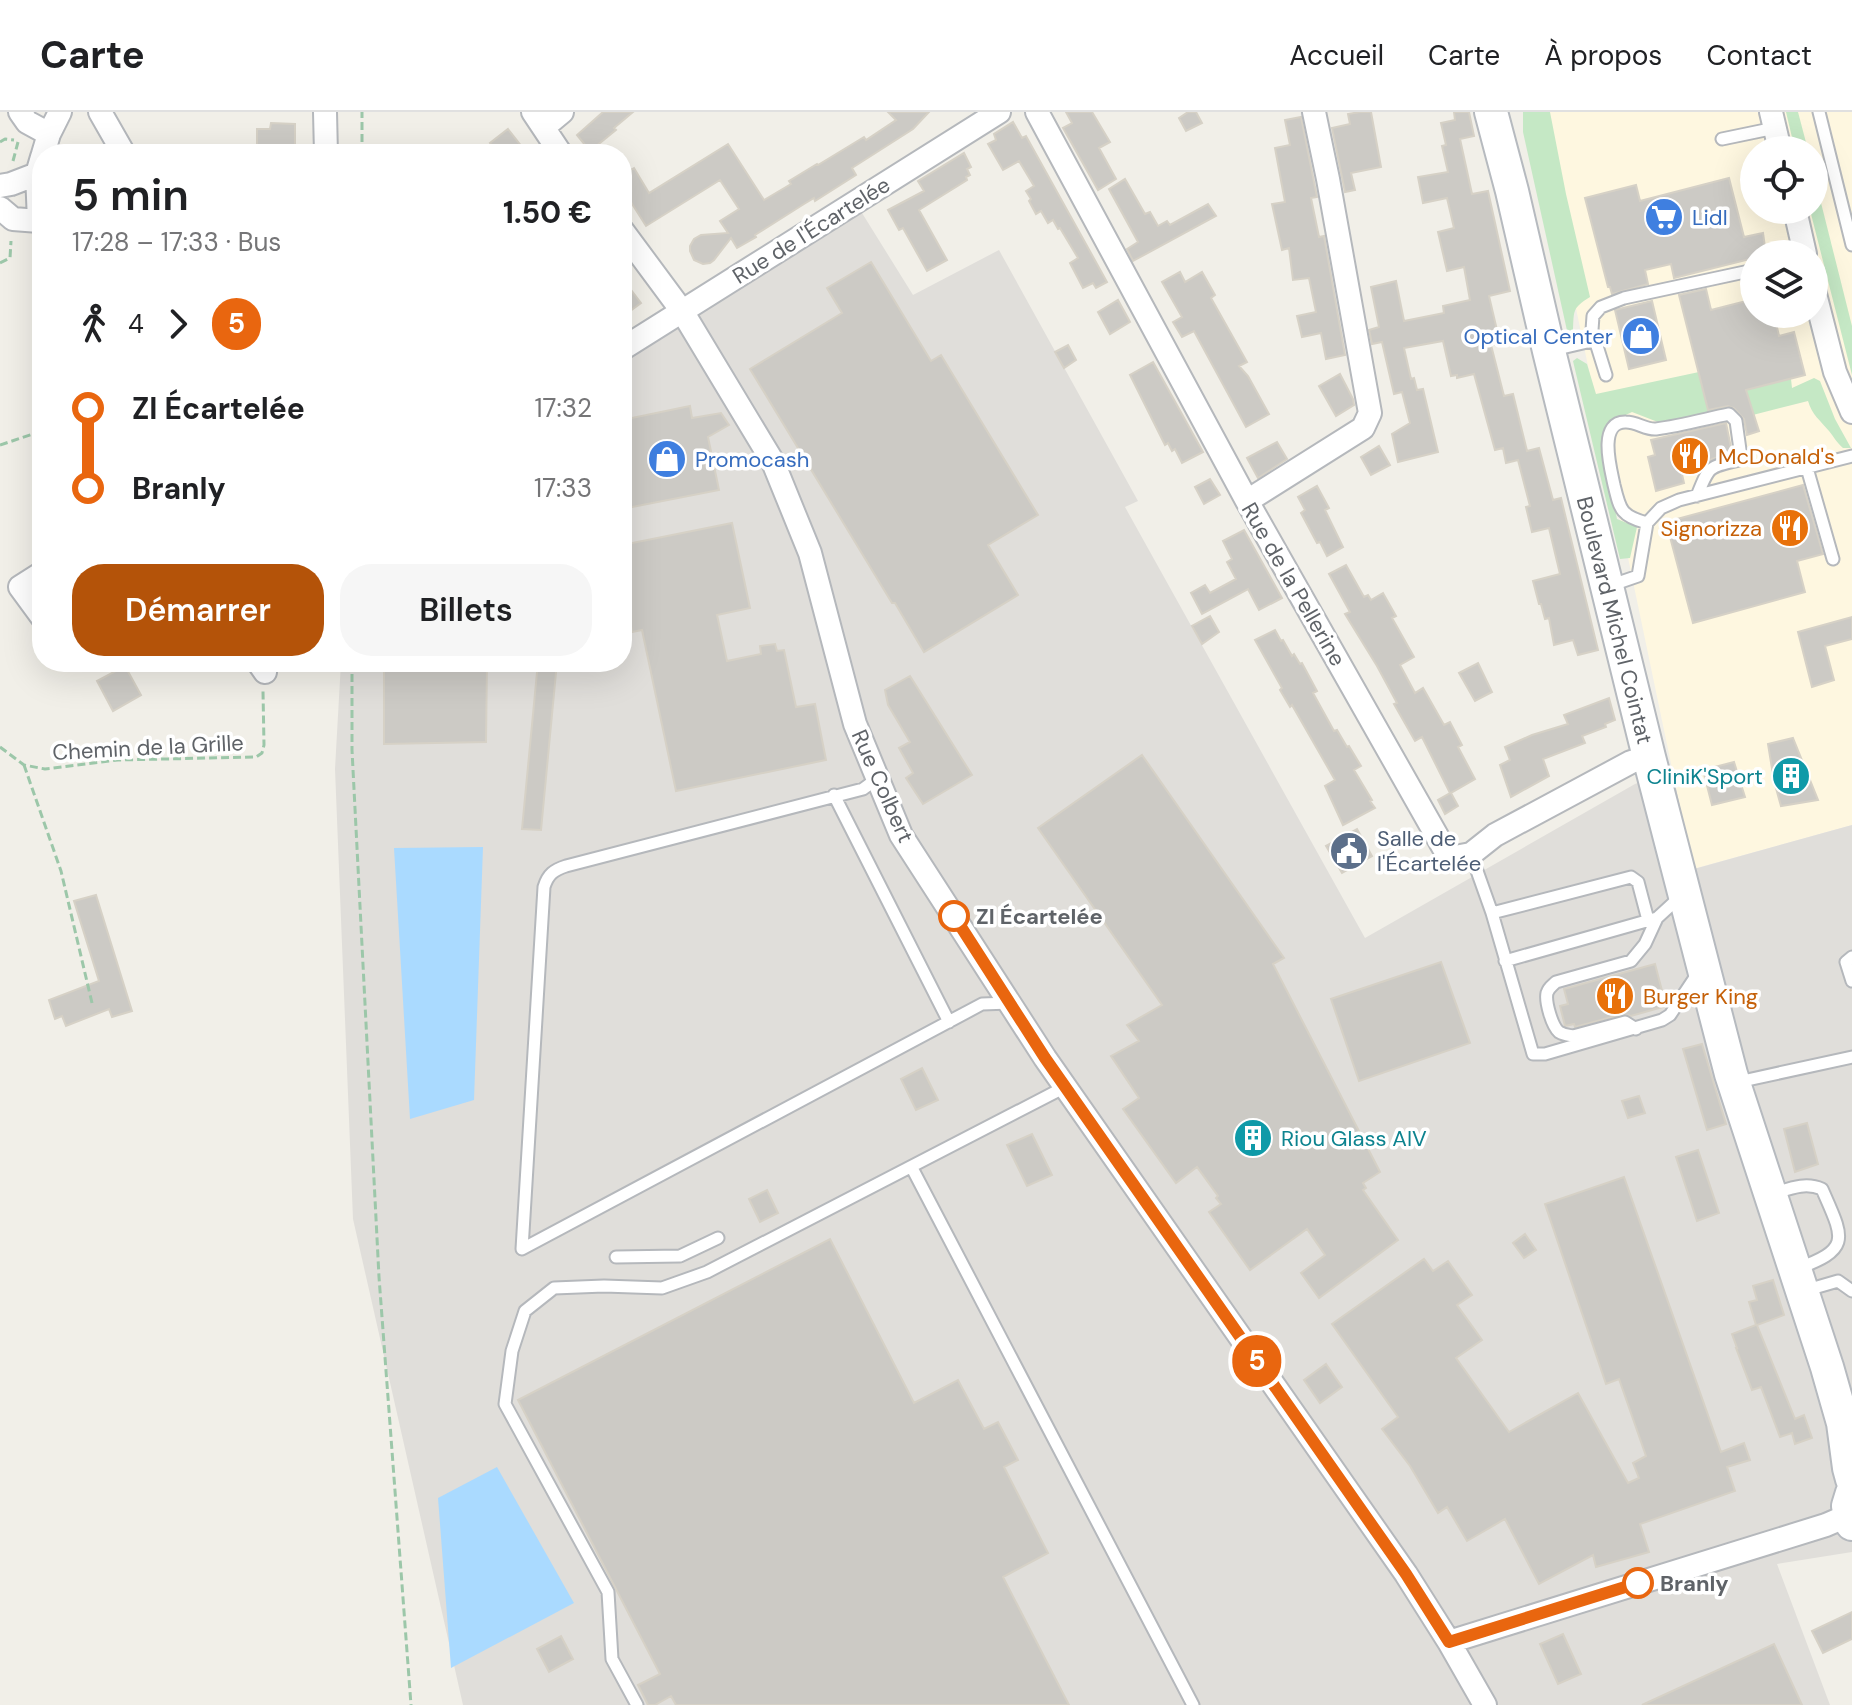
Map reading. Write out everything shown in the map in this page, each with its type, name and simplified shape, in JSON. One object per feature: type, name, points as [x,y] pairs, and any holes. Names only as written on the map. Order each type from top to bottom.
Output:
[{"type":"main road","name":"Boulevard Michel Cointat","points":[[1491,112],[1703,966],[1734,1083],[1827,1367],[1843,1423],[1852,1479]]},
{"type":"main road","name":"Boulevard Michel Cointat","points":[[1510,112],[1512,191]]},
{"type":"main road","name":"Boulevard Michel Cointat","points":[[1827,1367],[1852,1418]]},
{"type":"street","points":[[20,112],[38,144]]},
{"type":"street","points":[[47,144],[60,112]]},
{"type":"street","points":[[100,112],[118,144]]},
{"type":"street","points":[[325,112],[326,144]]},
{"type":"street","points":[[554,144],[539,119],[562,112]]},
{"type":"street","name":"Rue de l'Écartelée","points":[[632,343],[999,112]]},
{"type":"street","name":"Rue de la Pellerine","points":[[1037,112],[1247,501],[1446,852],[1455,857],[1471,854]]},
{"type":"street","points":[[1247,501],[1363,428],[1370,413],[1314,112]]},
{"type":"street","points":[[0,186],[11,184],[32,165]]},
{"type":"street","points":[[0,208],[13,219],[32,223]]},
{"type":"street","name":"Rue Colbert","points":[[632,244],[682,311],[773,462],[810,553],[855,724],[901,835],[1065,1087],[1406,1574],[1485,1705]]},
{"type":"street","points":[[1824,328],[1835,372],[1852,412]]},
{"type":"street","points":[[32,579],[20,587],[32,603]]},
{"type":"street","points":[[1471,854],[1495,835],[1631,762],[1649,757]]},
{"type":"street","points":[[1449,1642],[1826,1525],[1851,1511]]},
{"type":"lane","points":[[1819,112],[1852,245]]},
{"type":"lane","points":[[1722,139],[1775,130]]},
{"type":"lane","points":[[1839,195],[1852,203]]},
{"type":"lane","points":[[1606,375],[1592,330],[1593,316],[1601,307],[1624,298],[1740,273]]},
{"type":"lane","points":[[1549,351],[1596,340]]},
{"type":"lane","points":[[1647,523],[1626,515],[1619,504],[1607,446],[1610,432],[1620,423],[1627,422],[1652,430],[1729,414],[1736,421],[1741,457],[1714,466],[1697,496]]},
{"type":"lane","points":[[1607,587],[1638,576],[1647,523],[1661,508],[1679,500],[1852,456]]},
{"type":"lane","points":[[1807,468],[1833,559]]},
{"type":"lane","points":[[878,778],[863,789],[566,866],[547,877],[522,1249],[982,1004],[1010,1003]]},
{"type":"lane","points":[[834,795],[949,1022]]},
{"type":"lane","points":[[1471,854],[1492,913],[1533,1054],[1545,1054],[1662,1020],[1670,1015],[1703,966]]},
{"type":"lane","points":[[1492,913],[1631,877],[1638,882],[1653,919],[1645,944],[1631,961],[1556,982],[1546,996],[1553,1024],[1567,1036],[1625,1022],[1636,1029]]},
{"type":"lane","points":[[1505,961],[1653,919],[1684,892]]},
{"type":"lane","points":[[1852,957],[1846,962],[1852,981]]},
{"type":"lane","points":[[1734,1083],[1852,1057]]},
{"type":"lane","points":[[637,1705],[612,1659],[608,1592],[505,1404],[512,1351],[525,1311],[554,1288],[662,1288],[707,1272],[1065,1087]]},
{"type":"lane","points":[[912,1168],[1193,1705]]},
{"type":"lane","points":[[1770,1195],[1812,1185],[1822,1189],[1834,1217],[1840,1241],[1835,1252],[1799,1281]]},
{"type":"lane","points":[[616,1257],[680,1256],[718,1238]]},
{"type":"lane","points":[[1799,1281],[1838,1281],[1852,1291]]},
{"type":"path","points":[[362,112],[362,144]]},
{"type":"path","points":[[0,142],[5,139],[18,140]]},
{"type":"path","points":[[0,445],[32,434]]},
{"type":"path","name":"Chemin de la Grille","points":[[0,747],[24,765],[45,769],[118,760],[256,757],[262,753],[264,745],[262,672]]},
{"type":"path","points":[[352,672],[352,750],[379,1277],[411,1705]]},
{"type":"path","points":[[24,765],[61,871],[92,1003]]},
{"type":"shaded area","points":[[1535,112],[1852,112],[1852,825],[1693,869]]},
{"type":"shaded area","points":[[862,213],[913,295],[999,250],[1138,501],[1125,507],[1365,938],[1635,784],[1672,771],[1694,869],[1852,825],[1852,1552],[1777,1564],[1830,1705],[463,1705],[353,1219],[335,769],[340,672],[632,672],[632,350]]},
{"type":"green space","points":[[1523,112],[1550,112],[1590,297],[1577,307],[1573,330],[1568,335],[1523,132]]},
{"type":"green space","points":[[1786,112],[1798,112],[1804,136],[1792,136]]},
{"type":"green space","points":[[1814,224],[1826,224],[1852,326],[1852,375],[1828,281],[1828,240],[1818,240]]},
{"type":"green space","points":[[1577,358],[1587,364],[1596,394],[1699,372],[1791,379],[1792,388],[1814,378],[1820,381],[1851,448],[1843,448],[1839,444],[1814,414],[1808,401],[1745,417],[1740,407],[1672,425],[1632,412],[1609,423],[1602,440],[1617,519],[1637,527],[1630,558],[1620,559],[1573,361]]},
{"type":"water","points":[[483,847],[474,1100],[410,1119],[394,848]]},
{"type":"water","points":[[497,1467],[574,1603],[451,1668],[438,1498]]},
{"type":"building","points":[[603,112],[633,112],[599,144],[584,144],[577,135]]},
{"type":"building","points":[[888,112],[929,112],[913,129],[852,168],[856,175],[815,201],[814,198],[804,204],[737,248],[731,238],[710,263],[694,260],[690,246],[701,235],[728,233],[720,221],[739,209],[720,180],[646,226],[632,204],[632,169],[649,193],[728,144],[764,200],[817,164],[864,137],[866,140],[896,120]]},
{"type":"building","points":[[1066,112],[1092,112],[1110,142],[1099,148],[1116,179],[1098,190],[1063,128],[1072,123]]},
{"type":"building","points":[[1188,112],[1196,112],[1202,123],[1186,131],[1179,118]]},
{"type":"building","points":[[1371,112],[1381,167],[1351,173],[1355,190],[1345,192],[1332,128],[1350,124],[1348,114]]},
{"type":"building","points":[[1454,112],[1469,112],[1474,136],[1460,139],[1472,194],[1488,191],[1510,291],[1489,296],[1500,343],[1491,345],[1504,396],[1513,394],[1527,451],[1539,448],[1553,500],[1561,498],[1598,650],[1578,655],[1573,640],[1554,645],[1549,618],[1545,619],[1533,581],[1560,574],[1549,528],[1532,532],[1526,507],[1530,506],[1518,460],[1506,463],[1503,448],[1495,450],[1474,374],[1457,378],[1457,375],[1451,376],[1443,341],[1404,348],[1411,379],[1414,378],[1417,390],[1423,389],[1438,452],[1398,462],[1392,434],[1410,423],[1402,392],[1394,394],[1382,342],[1372,344],[1369,330],[1379,327],[1371,287],[1396,281],[1404,321],[1444,313],[1443,306],[1470,300],[1464,267],[1447,271],[1438,232],[1454,228],[1447,198],[1423,203],[1418,177],[1448,172],[1441,123],[1455,120]]},
{"type":"building","points":[[1301,117],[1317,197],[1311,198],[1319,237],[1324,236],[1345,355],[1326,359],[1321,333],[1302,337],[1297,316],[1316,312],[1309,278],[1293,280],[1289,248],[1282,250],[1272,204],[1285,202],[1275,148],[1290,145],[1285,120]]},
{"type":"building","points":[[1013,122],[1022,138],[1026,136],[1107,282],[1096,288],[1093,283],[1083,288],[1070,263],[1078,258],[1060,228],[1053,220],[1048,223],[1041,211],[1036,214],[1026,191],[1034,186],[1019,161],[1003,170],[988,144],[996,140],[994,134]]},
{"type":"building","points":[[271,123],[295,124],[295,144],[257,144],[257,129],[270,129]]},
{"type":"building","points":[[508,129],[520,144],[491,144]]},
{"type":"building","points":[[964,153],[971,167],[967,169],[970,175],[966,177],[967,180],[919,210],[947,260],[927,271],[903,228],[899,230],[888,210],[924,191],[918,181]]},
{"type":"building","name":"Lidl","points":[[1729,178],[1744,237],[1763,233],[1764,240],[1740,240],[1740,262],[1674,278],[1671,264],[1645,270],[1648,284],[1612,294],[1585,198],[1636,185],[1640,201]]},
{"type":"building","points":[[1125,179],[1145,214],[1150,212],[1158,226],[1167,221],[1170,225],[1208,204],[1216,216],[1133,261],[1127,249],[1138,242],[1109,189]]},
{"type":"building","points":[[871,262],[931,361],[941,355],[1038,515],[988,545],[1018,595],[924,652],[750,369],[842,313],[827,288]]},
{"type":"building","points":[[1180,272],[1185,282],[1202,272],[1215,295],[1211,298],[1247,362],[1239,366],[1269,414],[1246,427],[1194,331],[1182,337],[1173,322],[1182,317],[1162,282]]},
{"type":"building","points":[[1706,289],[1711,310],[1740,303],[1740,328],[1777,328],[1779,336],[1794,332],[1805,375],[1746,390],[1759,431],[1747,435],[1744,419],[1734,408],[1728,406],[1708,410],[1679,295]]},
{"type":"building","points":[[632,291],[641,303],[632,310]]},
{"type":"building","points":[[1118,300],[1130,322],[1110,334],[1098,312]]},
{"type":"building","name":"Optical Center","points":[[1652,301],[1666,360],[1629,369],[1615,310]]},
{"type":"building","points":[[1068,345],[1076,360],[1064,368],[1055,352]]},
{"type":"building","points":[[1153,362],[1203,452],[1182,463],[1175,449],[1172,451],[1168,443],[1165,445],[1130,375]]},
{"type":"building","points":[[1340,374],[1354,405],[1336,416],[1319,386]]},
{"type":"building","name":"Promocash","points":[[690,406],[692,418],[721,413],[729,425],[708,437],[719,490],[632,507],[632,418]]},
{"type":"building","name":"McDonald's","points":[[1726,423],[1732,453],[1681,470],[1684,483],[1656,491],[1648,457],[1655,455],[1651,440]]},
{"type":"building","points":[[1277,442],[1287,459],[1258,478],[1247,458]]},
{"type":"building","points":[[1379,446],[1390,465],[1371,475],[1361,457]]},
{"type":"building","points":[[1210,479],[1220,495],[1204,504],[1195,487]]},
{"type":"building","points":[[1803,485],[1823,554],[1797,561],[1805,592],[1693,623],[1666,522]]},
{"type":"building","points":[[1317,486],[1329,508],[1325,510],[1343,547],[1327,556],[1301,513],[1305,510],[1298,497]]},
{"type":"building","points":[[732,523],[750,608],[717,615],[727,661],[761,654],[760,646],[775,644],[777,651],[784,650],[796,707],[815,704],[826,760],[676,791],[642,630],[632,632],[632,543]]},
{"type":"building","points":[[1244,530],[1282,598],[1259,610],[1248,589],[1202,614],[1191,593],[1205,585],[1210,593],[1236,579],[1227,562],[1232,559],[1223,541]]},
{"type":"building","points":[[1346,565],[1364,597],[1368,595],[1371,600],[1383,593],[1396,616],[1392,618],[1414,657],[1400,665],[1415,693],[1423,688],[1444,725],[1450,722],[1462,745],[1458,747],[1475,779],[1451,793],[1458,806],[1445,814],[1438,800],[1450,793],[1422,737],[1415,741],[1394,704],[1397,703],[1377,666],[1345,614],[1350,612],[1329,574]]},
{"type":"building","points":[[1210,616],[1219,632],[1202,644],[1192,626]]},
{"type":"building","points":[[1852,617],[1852,639],[1825,646],[1834,680],[1812,687],[1798,632]]},
{"type":"building","points":[[1275,630],[1292,656],[1294,654],[1302,663],[1317,691],[1313,693],[1334,731],[1337,730],[1361,766],[1354,770],[1375,808],[1343,825],[1325,786],[1335,780],[1292,705],[1290,707],[1280,690],[1282,688],[1255,640]]},
{"type":"building","points":[[1478,663],[1492,692],[1475,701],[1459,673]]},
{"type":"building","points":[[114,672],[128,672],[141,695],[113,711],[97,681]]},
{"type":"building","points":[[384,672],[487,672],[486,742],[384,744]]},
{"type":"building","points":[[537,672],[556,672],[541,830],[522,829]]},
{"type":"building","points":[[910,676],[972,775],[923,804],[906,778],[913,773],[899,748],[910,742],[888,705],[885,690]]},
{"type":"building","points":[[1609,698],[1615,720],[1582,736],[1585,743],[1543,759],[1549,776],[1511,797],[1500,765],[1510,760],[1505,747],[1568,724],[1564,715]]},
{"type":"building","name":"CliniK'Sport","points":[[1793,738],[1818,800],[1781,806],[1768,744]]},
{"type":"building","points":[[1142,755],[1284,958],[1273,964],[1380,1172],[1363,1183],[1366,1188],[1363,1190],[1398,1240],[1319,1298],[1301,1273],[1325,1255],[1307,1229],[1250,1270],[1209,1212],[1221,1204],[1197,1167],[1176,1183],[1123,1109],[1139,1098],[1111,1056],[1139,1041],[1127,1025],[1162,1005],[1038,828]]},
{"type":"building","points":[[1734,762],[1745,797],[1712,805],[1703,770]]},
{"type":"building","name":"Salle de l'Écartelée","points":[[1357,829],[1372,856],[1342,873],[1326,846]]},
{"type":"building","points":[[96,895],[132,1011],[112,1017],[109,1009],[66,1026],[62,1016],[55,1019],[49,1000],[99,981],[74,901]]},
{"type":"building","points":[[1441,962],[1470,1043],[1359,1081],[1331,999]]},
{"type":"building","name":"Burger King","points":[[1655,964],[1666,1006],[1631,1016],[1623,1014],[1575,1027],[1574,1024],[1565,1026],[1560,1006],[1568,1004],[1564,989]]},
{"type":"building","points":[[1702,1044],[1726,1124],[1707,1130],[1683,1049]]},
{"type":"building","points":[[922,1068],[938,1100],[916,1110],[901,1079]]},
{"type":"building","points":[[1639,1096],[1645,1113],[1628,1118],[1622,1101]]},
{"type":"building","points":[[1807,1123],[1818,1164],[1795,1172],[1784,1129]]},
{"type":"building","points":[[1032,1134],[1052,1175],[1027,1186],[1007,1145]]},
{"type":"building","points":[[1698,1150],[1719,1213],[1697,1221],[1676,1157]]},
{"type":"building","points":[[1624,1177],[1721,1452],[1744,1443],[1750,1460],[1727,1467],[1735,1491],[1640,1524],[1649,1552],[1596,1567],[1593,1555],[1539,1584],[1505,1519],[1467,1541],[1447,1507],[1438,1513],[1410,1466],[1382,1429],[1398,1417],[1332,1324],[1424,1259],[1433,1271],[1448,1261],[1472,1295],[1457,1305],[1482,1340],[1456,1358],[1509,1432],[1578,1393],[1628,1483],[1639,1478],[1633,1463],[1646,1456],[1619,1379],[1606,1384],[1545,1204]]},
{"type":"building","points":[[767,1190],[778,1213],[760,1222],[749,1199]]},
{"type":"building","points":[[1525,1234],[1536,1250],[1524,1258],[1513,1243]]},
{"type":"building","points":[[830,1239],[914,1403],[958,1380],[984,1429],[998,1422],[1018,1460],[1004,1467],[1048,1553],[1003,1577],[1069,1705],[676,1705],[671,1696],[655,1705],[648,1705],[638,1685],[660,1674],[518,1400]]},
{"type":"building","points":[[1773,1280],[1784,1315],[1757,1325],[1795,1419],[1804,1415],[1812,1438],[1795,1444],[1792,1433],[1780,1437],[1761,1387],[1752,1390],[1732,1334],[1756,1325],[1749,1302],[1757,1300],[1753,1286]]},
{"type":"building","points":[[1326,1364],[1342,1387],[1320,1403],[1304,1380]]},
{"type":"building","points":[[1852,1612],[1852,1639],[1823,1653],[1812,1631]]},
{"type":"building","points":[[1563,1634],[1581,1674],[1558,1684],[1540,1644]]},
{"type":"building","points":[[561,1636],[573,1659],[549,1672],[537,1649]]},
{"type":"building","points":[[1774,1644],[1802,1705],[1642,1705]]},
{"type":"bus line","name":"5","points":[[954,916],[1045,1058],[1406,1574],[1449,1642],[1638,1583]]},
{"type":"place","name":"Lidl","points":[[1664,217]]},
{"type":"place","name":"Optical Center","points":[[1641,336]]},
{"type":"place","name":"McDonald's","points":[[1690,456]]},
{"type":"place","name":"Promocash","points":[[667,459]]},
{"type":"place","name":"Signorizza","points":[[1790,528]]},
{"type":"place","name":"CliniK'Sport","points":[[1791,776]]},
{"type":"place","name":"Salle de l'Écartelée","points":[[1349,851]]},
{"type":"place","name":"ZI Écartelée","points":[[954,916]]},
{"type":"place","name":"Burger King","points":[[1615,996]]},
{"type":"place","name":"Riou Glass AIV","points":[[1253,1138]]},
{"type":"place","name":"Branly","points":[[1638,1583]]}]
